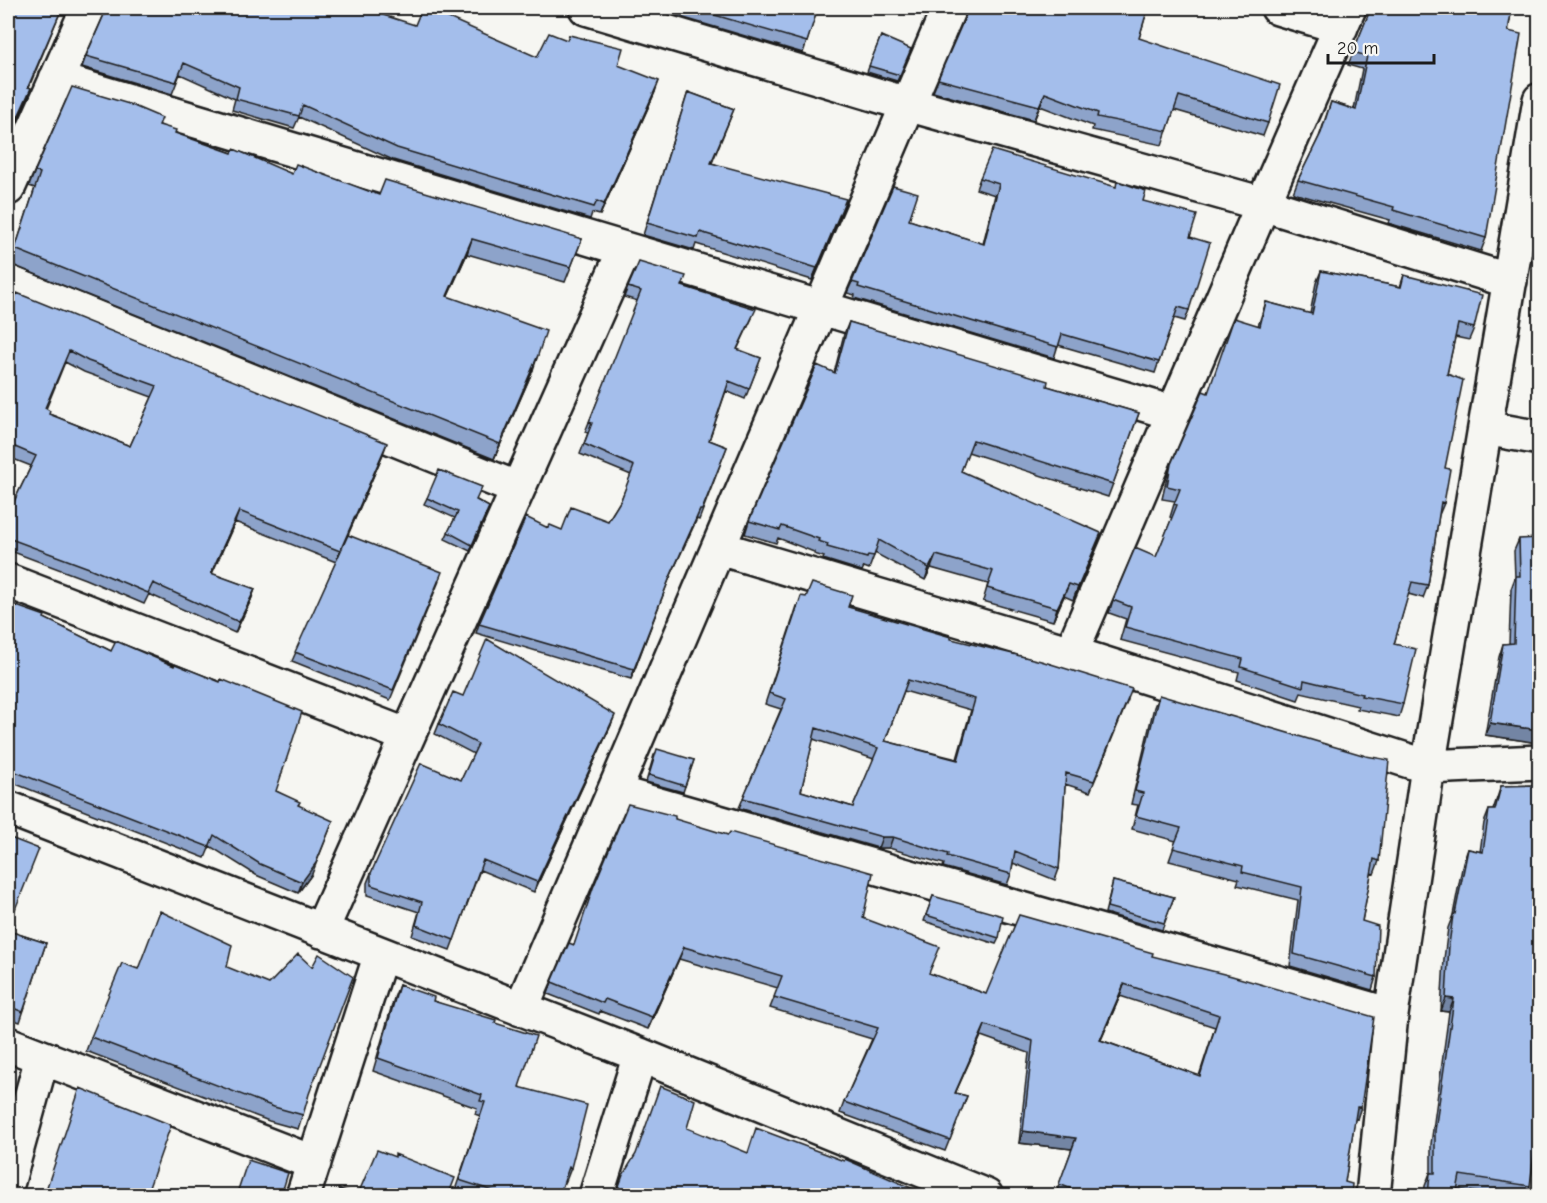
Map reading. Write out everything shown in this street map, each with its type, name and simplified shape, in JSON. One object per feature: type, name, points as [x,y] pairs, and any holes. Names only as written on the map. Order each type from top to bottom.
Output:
[{"type":"street","points":[[8,188],[88,8]]},
{"type":"street","points":[[593,8],[907,104],[1263,204],[1510,281]]},
{"type":"street","points":[[521,1009],[949,8]]},
{"type":"street","points":[[1071,653],[1345,17],[1278,8]]},
{"type":"street","points":[[56,79],[1173,413]]},
{"type":"street","points":[[1373,1196],[1391,1015],[1428,767],[1510,281],[1528,235],[1539,100]]},
{"type":"street","points":[[321,931],[625,249]]},
{"type":"street","points":[[8,282],[518,489]]},
{"type":"street","points":[[1485,428],[1539,438]]},
{"type":"street","points":[[719,548],[1071,653],[1428,767],[1539,762]]},
{"type":"street","points":[[8,581],[408,736]]},
{"type":"street","points":[[614,792],[1391,1015]]},
{"type":"street","points":[[8,808],[640,1055],[986,1196]]},
{"type":"street","points":[[303,1196],[381,954]]},
{"type":"street","points":[[8,1044],[314,1163]]},
{"type":"street","points":[[596,1196],[640,1055]]},
{"type":"street","points":[[8,1181],[42,1058]]},
{"type":"building","points":[[8,8],[62,8],[11,132],[8,131]]},
{"type":"building","points":[[107,8],[361,8],[415,25],[422,8],[426,8],[537,57],[549,33],[567,40],[569,35],[623,48],[618,65],[659,81],[604,204],[597,201],[594,207],[397,148],[303,105],[299,116],[236,99],[239,87],[184,63],[176,82],[86,56]]},
{"type":"building","points":[[691,8],[818,8],[807,42]]},
{"type":"building","points":[[969,8],[1148,8],[1139,38],[1280,85],[1268,123],[1179,96],[1167,131],[1097,117],[1098,113],[1045,93],[1039,106],[938,79]]},
{"type":"building","points":[[1371,8],[1512,8],[1508,31],[1521,34],[1486,238],[1393,210],[1394,207],[1298,180],[1321,133],[1331,102],[1356,110],[1367,56],[1353,52]]},
{"type":"building","points":[[881,36],[911,49],[900,75],[869,66]]},
{"type":"building","points":[[72,87],[129,104],[162,118],[159,125],[176,130],[175,133],[232,153],[234,149],[292,174],[296,164],[379,195],[385,180],[582,239],[571,267],[472,239],[447,296],[546,331],[500,444],[15,249],[40,173],[35,171]]},
{"type":"building","points":[[688,92],[734,109],[711,163],[846,199],[817,268],[700,232],[698,238],[647,223]]},
{"type":"building","points":[[992,150],[1116,187],[1117,181],[1146,191],[1143,201],[1197,215],[1190,237],[1210,243],[1189,310],[1178,307],[1159,362],[1062,334],[1058,347],[858,287],[859,284],[852,282],[893,186],[918,193],[909,220],[984,244],[999,184],[980,178]]},
{"type":"building","points":[[639,262],[686,276],[682,286],[756,309],[737,349],[761,358],[749,389],[729,381],[709,440],[727,447],[702,510],[700,510],[670,577],[634,669],[479,624],[526,517],[548,528],[550,525],[562,530],[571,507],[608,521],[621,500],[634,466],[584,444],[592,423],[589,422],[641,291],[628,287]]},
{"type":"building","points":[[1321,271],[1401,287],[1404,275],[1482,295],[1474,328],[1458,324],[1447,374],[1463,380],[1445,468],[1450,469],[1444,503],[1441,502],[1428,585],[1412,582],[1394,644],[1416,649],[1403,704],[1361,696],[1362,694],[1304,680],[1303,687],[1241,667],[1243,659],[1125,627],[1131,607],[1113,600],[1135,548],[1156,557],[1177,505],[1174,504],[1180,489],[1167,486],[1171,464],[1203,391],[1208,393],[1234,318],[1260,326],[1266,302],[1312,314]]},
{"type":"building","points":[[17,293],[387,443],[340,551],[239,511],[211,573],[255,589],[239,622],[153,583],[148,593],[8,538],[8,514],[36,456],[8,444],[8,314]],"holes":[[[69,351],[88,361],[157,386],[130,446],[49,414],[50,411],[45,408]]]},
{"type":"building","points":[[849,322],[1048,381],[1047,386],[1139,413],[1113,484],[973,440],[961,471],[1101,533],[1078,587],[1069,584],[1057,608],[987,588],[993,571],[936,555],[929,568],[879,540],[874,556],[868,555],[867,558],[827,547],[828,544],[818,541],[819,539],[782,526],[780,530],[749,521],[817,365],[835,373]]},
{"type":"building","points":[[439,470],[482,487],[476,500],[489,507],[472,545],[448,532],[458,512],[427,498]]},
{"type":"building","points":[[348,535],[442,572],[393,690],[295,652]]},
{"type":"building","points":[[1539,538],[1539,730],[1490,723],[1503,644],[1514,643],[1516,576],[1520,576],[1519,539]]},
{"type":"building","points":[[812,583],[852,595],[848,607],[951,637],[951,639],[1041,661],[1132,689],[1094,781],[1066,773],[1059,869],[1015,851],[1011,874],[947,856],[948,854],[893,837],[882,837],[743,798],[786,699],[769,693],[801,596],[806,597]],"holes":[[[908,680],[975,699],[958,760],[885,741]],[[816,728],[878,748],[853,807],[801,791]]]},
{"type":"building","points":[[8,603],[45,616],[44,618],[111,651],[116,641],[174,666],[175,664],[220,682],[221,679],[302,712],[276,791],[300,802],[298,805],[333,821],[316,863],[302,882],[260,864],[214,835],[209,847],[8,769]]},
{"type":"building","points":[[487,639],[615,715],[537,882],[483,860],[454,940],[416,925],[422,902],[371,885],[371,873],[421,763],[461,780],[478,744],[439,724],[453,692],[463,696]]},
{"type":"building","points":[[1159,695],[1366,756],[1389,760],[1379,861],[1374,859],[1362,921],[1378,926],[1376,977],[1294,954],[1302,887],[1242,872],[1243,866],[1173,848],[1181,828],[1136,816],[1143,793],[1135,791]]},
{"type":"building","points":[[657,749],[694,760],[685,786],[649,775]]},
{"type":"building","points":[[1539,785],[1539,1146],[1535,1145],[1530,1186],[1460,1175],[1456,1196],[1428,1196],[1430,1173],[1435,1173],[1435,1131],[1454,999],[1446,998],[1449,945],[1453,915],[1468,849],[1483,852],[1489,810],[1495,810],[1501,786]]},
{"type":"building","points":[[628,804],[675,816],[675,819],[728,835],[730,832],[873,873],[863,918],[940,947],[929,973],[986,994],[1019,915],[1153,953],[1152,956],[1232,976],[1374,1017],[1361,1107],[1357,1107],[1345,1182],[1352,1184],[1351,1196],[1089,1196],[1059,1184],[1076,1138],[1023,1131],[1033,1041],[985,1025],[955,1093],[967,1096],[950,1140],[844,1102],[878,1028],[774,997],[782,976],[684,947],[652,1017],[605,999],[603,1003],[552,982],[569,943],[574,945],[593,888]],"holes":[[[1124,984],[1219,1015],[1200,1076],[1100,1040]]]},
{"type":"building","points":[[8,837],[39,849],[10,922],[15,924],[12,932],[46,943],[23,1012],[8,1006]]},
{"type":"building","points":[[1113,881],[1174,897],[1164,923],[1107,907]]},
{"type":"building","points":[[933,896],[1003,916],[999,938],[926,915]]},
{"type":"building","points":[[160,911],[232,945],[227,967],[269,984],[298,954],[312,967],[319,954],[353,977],[303,1115],[274,1107],[91,1037],[122,963],[138,969]]},
{"type":"building","points":[[399,985],[434,997],[433,1001],[496,1020],[495,1023],[536,1036],[519,1087],[587,1105],[571,1168],[569,1167],[559,1196],[509,1196],[459,1180],[485,1102],[480,1101],[482,1095],[378,1058]]},
{"type":"building","points":[[660,1086],[695,1100],[687,1128],[748,1153],[756,1128],[844,1161],[845,1159],[930,1196],[614,1196],[636,1154]]},
{"type":"building","points":[[80,1088],[171,1125],[146,1196],[44,1196]]},
{"type":"building","points":[[377,1150],[395,1157],[395,1154],[455,1178],[448,1196],[337,1196],[339,1189],[358,1194]]},
{"type":"building","points":[[248,1160],[288,1173],[281,1196],[236,1196]]}]
